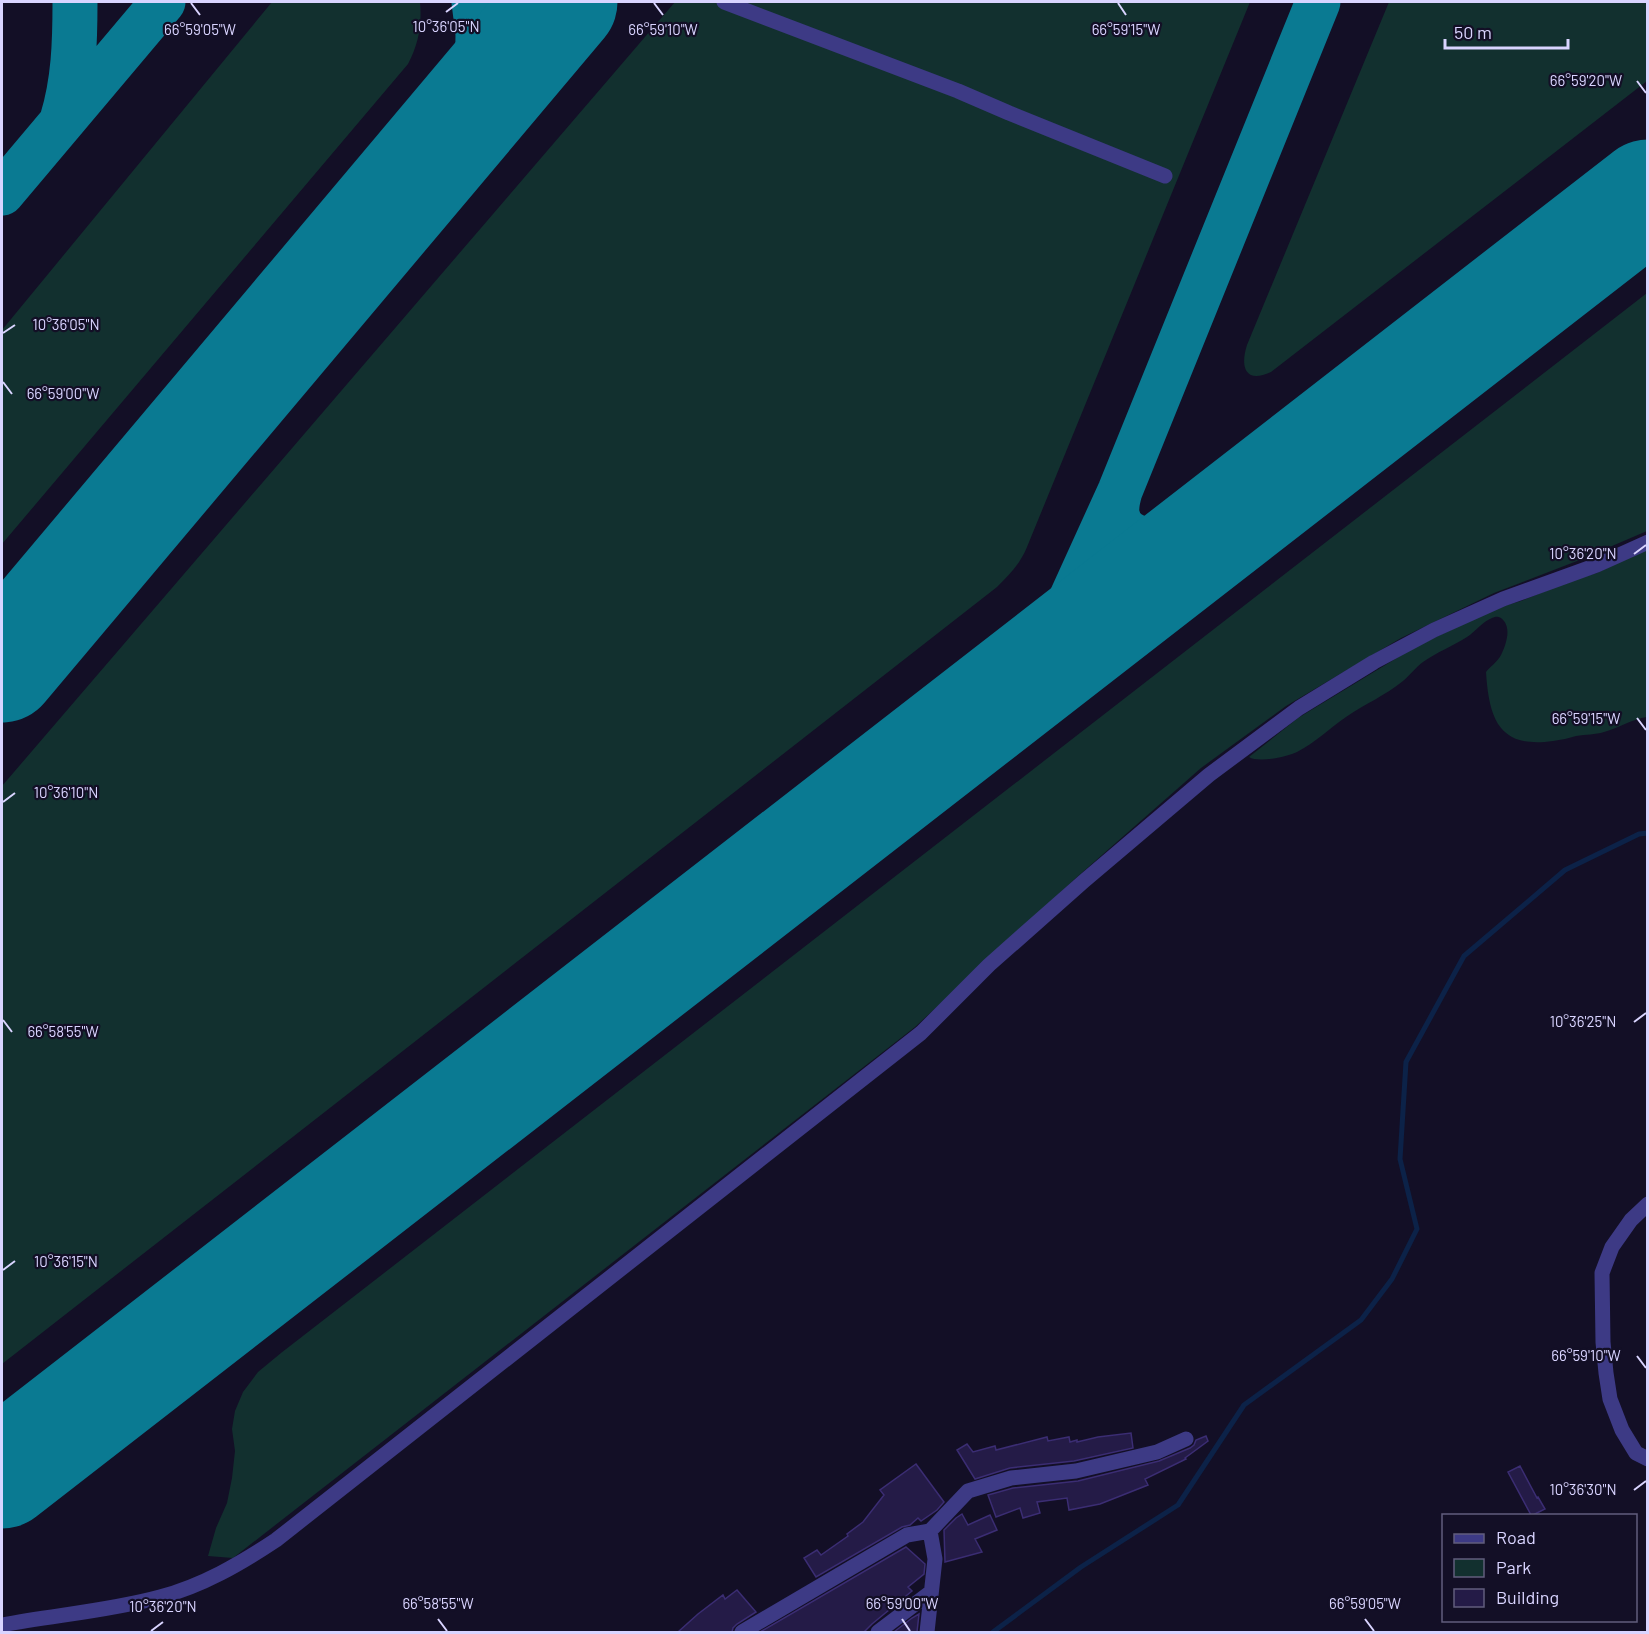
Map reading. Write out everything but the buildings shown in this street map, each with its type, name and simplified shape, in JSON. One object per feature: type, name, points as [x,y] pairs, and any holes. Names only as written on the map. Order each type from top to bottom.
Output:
[{"type":"street","points":[[724,2],[958,91],[1165,176]]},
{"type":"street","points":[[2,1625],[161,1597],[203,1582],[240,1564],[276,1540],[921,1033],[989,965],[1084,880],[1209,775],[1299,708],[1374,662],[1434,630],[1503,599],[1597,565],[1647,542]]},
{"type":"street","points":[[1647,1204],[1631,1220],[1612,1247],[1602,1273],[1603,1342],[1610,1399],[1622,1430],[1636,1453],[1647,1459]]},
{"type":"street","points":[[742,1632],[907,1535],[930,1531],[968,1491],[1011,1478],[1076,1471],[1111,1463],[1156,1452],[1186,1439]]},
{"type":"street","points":[[927,1632],[935,1559],[930,1531]]},
{"type":"street","points":[[878,1632],[931,1592]]},
{"type":"green space","points":[[272,2],[420,2],[421,18],[417,41],[408,64],[2,544],[2,330]]},
{"type":"green space","points":[[675,2],[1250,2],[1027,547],[1010,573],[997,587],[2,1364],[2,786]]},
{"type":"green space","points":[[1389,2],[1647,2],[1647,81],[1271,372],[1250,375],[1244,360],[1247,345]]},
{"type":"green space","points":[[1647,293],[1647,531],[1494,593],[1401,638],[1286,706],[1201,768],[1077,877],[915,1027],[233,1558],[208,1556],[216,1528],[227,1503],[232,1478],[235,1451],[232,1429],[235,1411],[243,1392],[258,1372]]},
{"type":"green space","points":[[1647,549],[1647,717],[1601,733],[1553,741],[1520,740],[1509,735],[1494,717],[1488,689],[1486,672],[1500,657],[1507,638],[1504,621],[1494,617],[1467,637],[1423,662],[1406,679],[1346,717],[1304,748],[1273,759],[1249,757],[1298,718],[1415,647],[1497,608],[1597,573]]},
{"type":"waterway","points":[[993,1632],[1081,1567],[1178,1505],[1244,1405],[1361,1320],[1392,1279],[1417,1229],[1400,1159],[1406,1062],[1464,956],[1565,870],[1639,834],[1648,833]]},
{"type":"taxiway","points":[[62,120],[71,76],[75,2]]},
{"type":"taxiway","points":[[2,193],[163,2]]},
{"type":"taxiway","points":[[474,2],[478,34],[477,103]]},
{"type":"taxiway","points":[[1040,667],[1120,491],[1318,2]]},
{"type":"taxiway","points":[[1120,491],[1117,514],[1121,525],[1128,532],[1148,540],[1172,540],[1193,535],[1239,512]]},
{"type":"runway","points":[[2,667],[562,2]]},
{"type":"runway","points":[[2,1473],[1648,195]]}]
